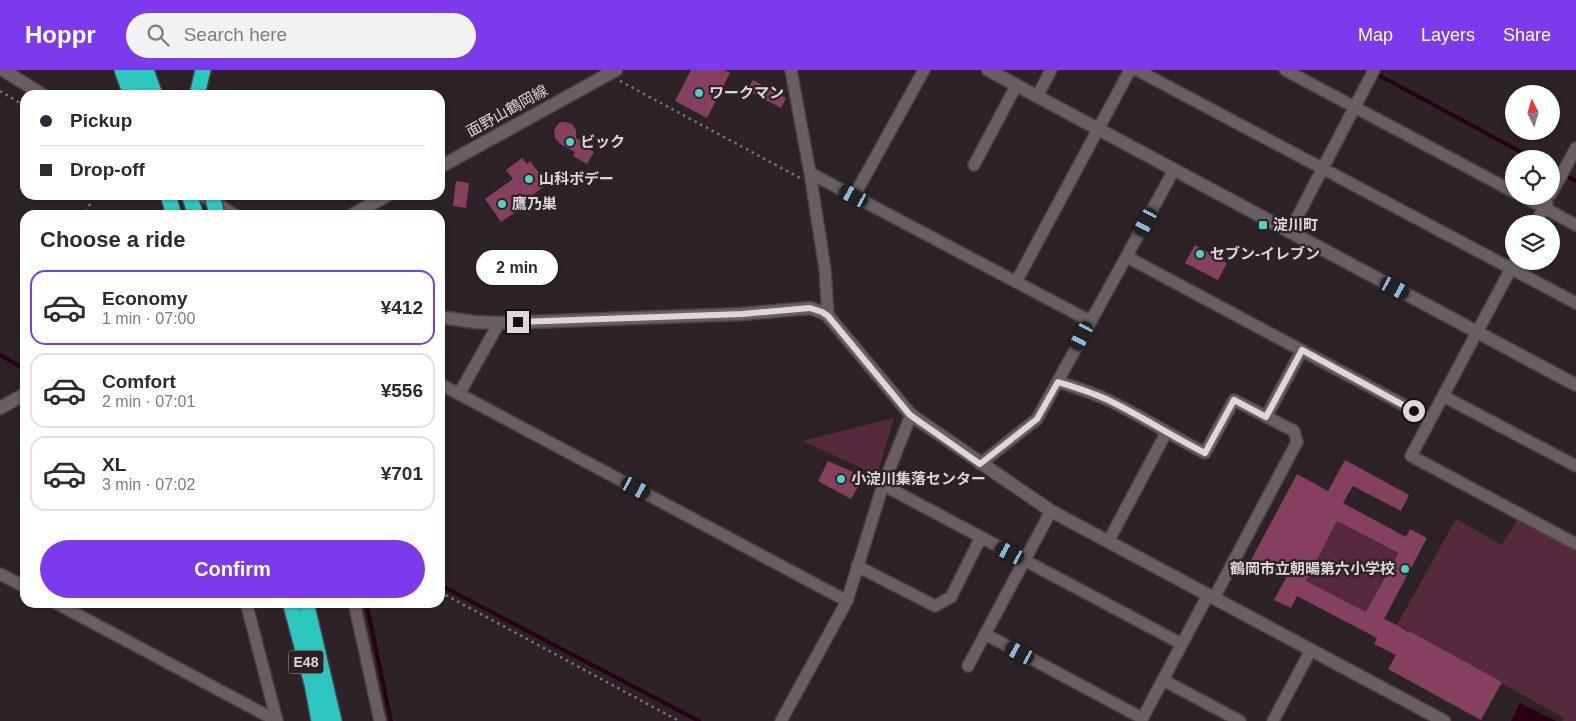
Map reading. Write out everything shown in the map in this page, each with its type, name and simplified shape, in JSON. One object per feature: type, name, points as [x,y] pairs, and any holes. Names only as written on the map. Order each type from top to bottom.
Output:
[{"type":"highway","points":[[122,70],[129,90]]},
{"type":"highway","points":[[134,70],[140,90]]},
{"type":"highway","points":[[146,70],[153,90]]},
{"type":"highway","points":[[198,90],[203,70]]},
{"type":"highway","name":"E48","points":[[292,608],[312,684],[319,721]]},
{"type":"highway","name":"E48","points":[[307,608],[334,721]]},
{"type":"street","points":[[3,70],[34,90]]},
{"type":"street","points":[[791,70],[825,269],[828,316]]},
{"type":"street","points":[[854,196],[924,70]]},
{"type":"street","points":[[988,70],[1576,385]]},
{"type":"street","points":[[1037,97],[1051,70]]},
{"type":"street","points":[[1016,282],[1130,70]]},
{"type":"street","points":[[1138,70],[1322,168],[1505,261]]},
{"type":"street","points":[[1285,70],[1505,187]]},
{"type":"street","points":[[1290,231],[1374,70]]},
{"type":"street","name":"面野山鶴岡線","points":[[445,164],[608,71]]},
{"type":"street","points":[[974,165],[1016,86]]},
{"type":"street","points":[[1560,183],[1572,166],[1576,148]]},
{"type":"street","points":[[980,464],[1037,419],[1174,170]]},
{"type":"street","points":[[811,179],[854,196],[1090,322]]},
{"type":"street","points":[[210,200],[226,210]]},
{"type":"street","points":[[361,210],[379,200]]},
{"type":"street","points":[[1538,205],[1576,225]]},
{"type":"street","points":[[1540,215],[1546,205]]},
{"type":"street","points":[[1127,257],[1430,419]]},
{"type":"street","points":[[1510,270],[1411,456],[1576,544]]},
{"type":"street","points":[[1521,270],[1576,303]]},
{"type":"street","points":[[445,318],[499,323],[742,314],[810,308],[822,312],[828,316],[910,415],[1051,511],[1444,721]]},
{"type":"street","points":[[459,394],[499,323]]},
{"type":"street","points":[[1266,417],[1302,350]]},
{"type":"street","points":[[985,634],[1142,720],[1182,644],[1211,597],[1297,442],[1294,431],[1234,400],[1205,453],[1105,398],[1058,382]]},
{"type":"street","points":[[445,387],[847,601]]},
{"type":"street","points":[[1443,396],[1576,466]]},
{"type":"street","points":[[0,408],[20,397]]},
{"type":"street","points":[[781,721],[847,601],[883,485],[910,415]]},
{"type":"street","points":[[1108,542],[1166,433]]},
{"type":"street","points":[[883,485],[1182,644]]},
{"type":"street","points":[[968,666],[1051,511]]},
{"type":"street","points":[[857,566],[935,606],[951,597],[981,537]]},
{"type":"street","points":[[0,574],[20,584]]},
{"type":"street","points":[[65,608],[277,721],[248,608]]},
{"type":"street","points":[[355,608],[380,721]]},
{"type":"street","points":[[1273,721],[1311,650]]},
{"type":"street","points":[[1163,680],[1240,721]]},
{"type":"path","points":[[608,71],[811,179]]},
{"type":"path","points":[[0,91],[20,103]]},
{"type":"path","points":[[445,595],[679,721]]},
{"type":"shaded area","points":[[894,418],[877,475],[803,441]]},
{"type":"shaded area","points":[[1519,517],[1576,550],[1576,721],[1562,721],[1564,718],[1397,625],[1456,519],[1502,545]]},
{"type":"shaded area","points":[[1337,521],[1397,553],[1366,612],[1306,581]]},
{"type":"shaded area","points":[[1520,703],[1556,721],[1511,721]]},
{"type":"building","name":"ワークマン","points":[[691,70],[724,70],[730,73],[707,118],[675,101]]},
{"type":"building","points":[[753,80],[786,98],[781,108],[747,90]]},
{"type":"building","name":"ビック","points":[[561,122],[572,124],[576,130],[576,138],[582,141],[580,145],[594,152],[587,164],[573,156],[575,152],[560,144],[555,138],[554,130]]},
{"type":"building","points":[[522,158],[527,164],[530,161],[547,184],[518,206],[520,209],[501,222],[485,199],[513,179],[506,170]]},
{"type":"building","points":[[456,181],[469,183],[466,208],[453,206]]},
{"type":"building","name":"セブン-イレブン","points":[[1195,245],[1227,263],[1218,280],[1185,263]]},
{"type":"building","points":[[1345,460],[1409,495],[1401,511],[1353,486],[1343,503],[1406,537],[1410,529],[1427,538],[1384,619],[1502,682],[1481,720],[1388,669],[1396,655],[1374,644],[1377,638],[1297,596],[1291,608],[1274,600],[1286,578],[1251,560],[1297,474],[1328,491]],"holes":[[[1337,521],[1398,553],[1366,612],[1306,581]]]},
{"type":"building","name":"小淀川集落センター","points":[[828,461],[864,477],[851,499],[818,481]]},
{"type":"waterway","points":[[1373,72],[1517,150]]},
{"type":"waterway","points":[[1560,173],[1576,181]]},
{"type":"waterway","points":[[0,355],[20,366]]},
{"type":"waterway","points":[[445,588],[699,721]]},
{"type":"waterway","points":[[367,608],[391,721]]},
{"type":"place","name":"ワークマン","points":[[699,93]]},
{"type":"place","name":"ビック","points":[[570,142]]},
{"type":"place","name":"山科ボデー","points":[[529,179]]},
{"type":"place","name":"鷹乃巣","points":[[502,204]]},
{"type":"place","name":"淀川町","points":[[1263,225]]},
{"type":"place","name":"セブン-イレブン","points":[[1200,254]]},
{"type":"place","name":"小淀川集落センター","points":[[841,479]]},
{"type":"place","name":"鶴岡市立朝暘第六小学校","points":[[1405,569]]},
{"type":"route","points":[[518,322],[742,314],[816,309],[828,316],[910,415],[980,464],[1037,419],[1058,382],[1105,398],[1205,453],[1234,400],[1266,417],[1302,350],[1414,411]]}]
